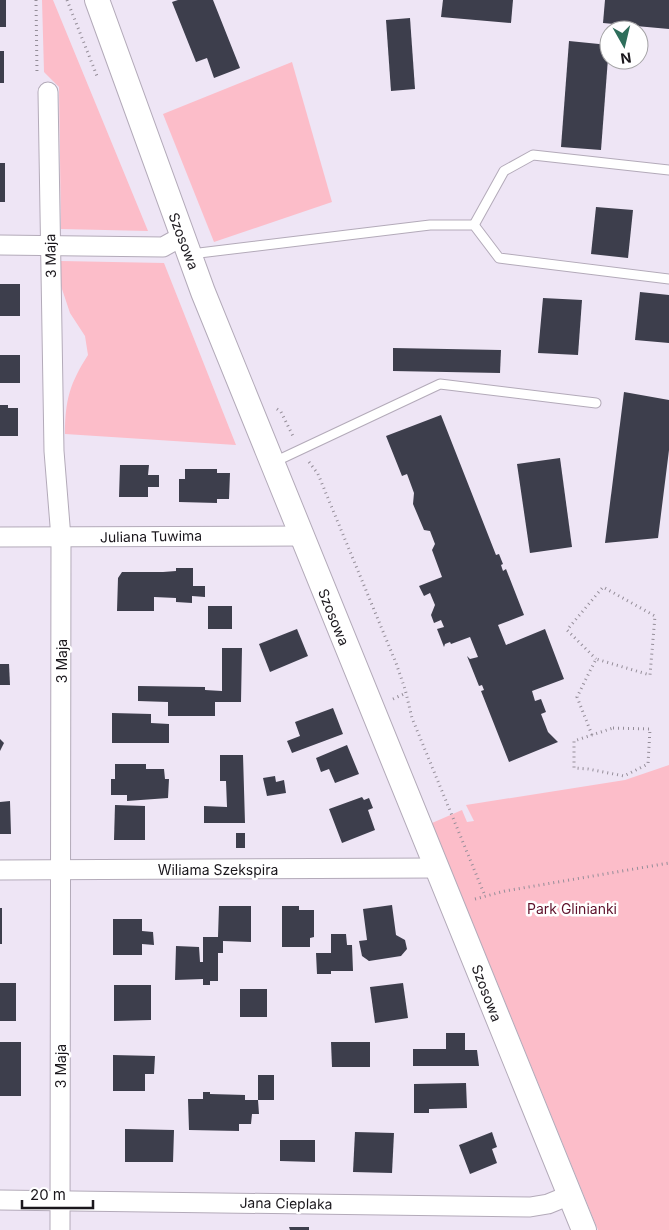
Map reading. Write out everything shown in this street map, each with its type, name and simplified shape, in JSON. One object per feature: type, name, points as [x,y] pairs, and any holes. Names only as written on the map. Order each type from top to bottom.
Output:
[{"type":"street","name":"Szosowa","points":[[97,0],[185,246],[584,1230]]},
{"type":"street","name":"3 Maja","points":[[48,92],[54,451],[60,538],[62,871],[60,1230]]},
{"type":"street","points":[[0,245],[185,246]]},
{"type":"street","name":"Juliana Tuwima","points":[[0,537],[301,536]]},
{"type":"street","name":"Wiliama Szekspira","points":[[0,870],[437,868]]},
{"type":"street","name":"Jana Cieplaka","points":[[0,1200],[530,1207],[548,1204],[570,1195]]},
{"type":"lane","points":[[474,225],[504,171],[533,155],[669,170]]},
{"type":"lane","points":[[185,246],[430,225],[474,225]]},
{"type":"lane","points":[[474,225],[499,258],[669,279]]},
{"type":"lane","points":[[272,463],[440,384],[596,403]]},
{"type":"path","points":[[36,0],[38,85],[48,92]]},
{"type":"path","points":[[275,407],[281,412],[301,449],[318,474],[392,654],[405,689],[412,718],[485,896]]},
{"type":"path","points":[[604,587],[655,616],[650,675],[596,659],[567,630],[604,587]]},
{"type":"path","points":[[592,735],[577,697],[596,659]]},
{"type":"path","points":[[613,728],[650,729],[648,764],[624,776],[574,768],[574,741],[592,735],[613,728]]},
{"type":"path","points":[[453,905],[485,896],[669,863]]},
{"type":"green space","points":[[42,0],[53,0],[148,231],[61,229],[59,87],[44,72]]},
{"type":"green space","points":[[292,62],[332,202],[214,242],[163,114]]},
{"type":"green space","points":[[61,261],[164,263],[236,445],[65,434],[66,411],[70,392],[77,374],[88,355],[85,336],[70,313],[59,280]]},
{"type":"green space","name":"Park Glinianki","points":[[669,765],[669,1230],[598,1230],[432,823],[462,810],[467,822],[474,821],[466,805],[625,780]]},
{"type":"building","points":[[0,0],[6,0],[6,27],[0,27]]},
{"type":"building","points":[[178,0],[213,0],[240,68],[214,78],[207,58],[196,62],[172,2]]},
{"type":"building","points":[[443,0],[513,0],[511,23],[441,17]]},
{"type":"building","points":[[605,0],[669,0],[669,29],[649,27],[649,20],[603,20]]},
{"type":"building","points":[[410,18],[415,89],[391,91],[386,20]]},
{"type":"building","points":[[569,41],[599,44],[599,70],[607,70],[601,150],[561,147]]},
{"type":"building","points":[[0,51],[4,51],[4,83],[0,83]]},
{"type":"building","points":[[0,163],[5,163],[5,202],[0,202]]},
{"type":"building","points":[[596,207],[633,210],[628,258],[591,254]]},
{"type":"building","points":[[0,284],[20,284],[20,316],[0,316]]},
{"type":"building","points":[[640,292],[669,295],[669,343],[635,340]]},
{"type":"building","points":[[543,298],[582,300],[578,355],[538,353]]},
{"type":"building","points":[[393,348],[501,350],[500,373],[393,371]]},
{"type":"building","points":[[0,355],[20,355],[20,383],[0,383]]},
{"type":"building","points":[[624,392],[669,400],[669,450],[658,538],[605,543]]},
{"type":"building","points":[[0,405],[8,405],[8,408],[18,408],[18,436],[0,436]]},
{"type":"building","points":[[441,415],[496,555],[499,554],[503,564],[501,565],[503,571],[506,569],[524,615],[498,625],[506,645],[545,629],[564,679],[532,691],[535,701],[541,699],[546,712],[541,714],[548,732],[558,742],[509,762],[481,691],[484,690],[482,685],[479,686],[467,656],[470,659],[478,657],[470,637],[451,644],[450,642],[445,644],[444,647],[437,629],[444,627],[441,620],[434,623],[431,615],[435,605],[430,593],[424,596],[419,586],[442,577],[432,550],[435,544],[430,531],[424,530],[413,504],[414,493],[407,474],[402,476],[386,436]]},
{"type":"building","points":[[560,458],[572,547],[530,553],[517,464]]},
{"type":"building","points":[[120,465],[149,465],[148,475],[159,475],[159,487],[148,487],[148,497],[119,497]]},
{"type":"building","points":[[185,469],[217,469],[217,473],[230,473],[229,499],[217,499],[217,503],[179,502],[179,479],[185,479]]},
{"type":"building","points":[[176,568],[193,568],[193,586],[205,586],[205,597],[192,596],[192,603],[176,602],[176,598],[154,597],[154,611],[117,611],[118,578],[122,572],[163,572],[176,571]]},
{"type":"building","points":[[208,606],[232,606],[232,629],[208,629]]},
{"type":"building","points":[[297,629],[308,656],[270,672],[259,644]]},
{"type":"building","points":[[222,648],[242,648],[241,702],[215,702],[215,716],[168,716],[168,702],[138,701],[138,686],[205,687],[205,690],[222,691]]},
{"type":"building","points":[[0,664],[9,664],[10,685],[0,685]]},
{"type":"building","points":[[333,708],[343,734],[292,753],[287,741],[300,736],[295,722]]},
{"type":"building","points":[[112,713],[151,714],[151,723],[169,724],[169,743],[112,743]]},
{"type":"building","points":[[0,739],[4,743],[0,751]]},
{"type":"building","points":[[347,745],[359,774],[335,783],[329,769],[321,772],[316,758]]},
{"type":"building","points":[[220,755],[243,755],[245,823],[204,823],[204,806],[227,807],[226,781],[220,781]]},
{"type":"building","points":[[115,764],[146,764],[146,769],[164,769],[165,779],[169,779],[168,798],[127,801],[127,795],[111,795],[111,779],[115,779]]},
{"type":"building","points":[[275,776],[276,782],[284,780],[286,793],[267,796],[263,778]]},
{"type":"building","points":[[362,797],[364,800],[369,798],[373,808],[368,810],[375,830],[342,843],[329,809]]},
{"type":"building","points":[[10,801],[11,834],[0,834],[0,802]]},
{"type":"building","points":[[115,805],[145,806],[145,840],[114,840]]},
{"type":"building","points":[[236,833],[245,833],[245,848],[236,848]]},
{"type":"building","points":[[392,905],[396,935],[405,940],[407,949],[401,956],[369,961],[362,956],[359,941],[367,940],[363,909]]},
{"type":"building","points":[[219,906],[251,906],[251,942],[223,941],[223,953],[218,953],[218,981],[210,981],[210,985],[203,985],[203,979],[175,980],[176,946],[199,947],[200,962],[203,962],[203,937],[218,937]]},
{"type":"building","points":[[282,906],[299,906],[299,910],[314,910],[314,937],[310,938],[310,947],[282,947]]},
{"type":"building","points":[[0,908],[2,908],[2,944],[0,944]]},
{"type":"building","points":[[113,919],[142,919],[142,931],[153,932],[154,945],[142,944],[142,955],[113,955]]},
{"type":"building","points":[[331,934],[346,934],[347,945],[352,945],[353,971],[331,971],[331,974],[317,974],[316,953],[331,953]]},
{"type":"building","points":[[0,983],[16,983],[16,1021],[0,1021]]},
{"type":"building","points":[[403,983],[408,1018],[375,1023],[370,987]]},
{"type":"building","points":[[114,985],[151,985],[151,1020],[114,1021]]},
{"type":"building","points":[[240,989],[267,989],[267,1017],[240,1017]]},
{"type":"building","points":[[446,1033],[465,1033],[465,1050],[477,1050],[479,1066],[413,1066],[413,1049],[446,1049]]},
{"type":"building","points":[[0,1042],[21,1042],[21,1096],[0,1096]]},
{"type":"building","points":[[331,1042],[370,1042],[370,1067],[332,1067]]},
{"type":"building","points":[[113,1055],[155,1056],[154,1074],[145,1074],[145,1091],[113,1091]]},
{"type":"building","points":[[258,1075],[274,1075],[274,1100],[258,1100]]},
{"type":"building","points":[[466,1083],[467,1108],[429,1109],[429,1113],[414,1113],[414,1084]]},
{"type":"building","points":[[203,1092],[245,1095],[245,1100],[258,1100],[259,1114],[252,1114],[251,1124],[239,1124],[239,1131],[189,1130],[188,1099],[203,1099]]},
{"type":"building","points":[[125,1129],[174,1130],[173,1162],[125,1162]]},
{"type":"building","points":[[355,1132],[394,1133],[392,1173],[353,1172]]},
{"type":"building","points":[[492,1132],[497,1147],[492,1149],[497,1163],[470,1174],[459,1145]]},
{"type":"building","points":[[280,1140],[315,1140],[315,1162],[280,1161]]},
{"type":"building","points":[[289,1227],[309,1227],[309,1230],[290,1230]]}]
